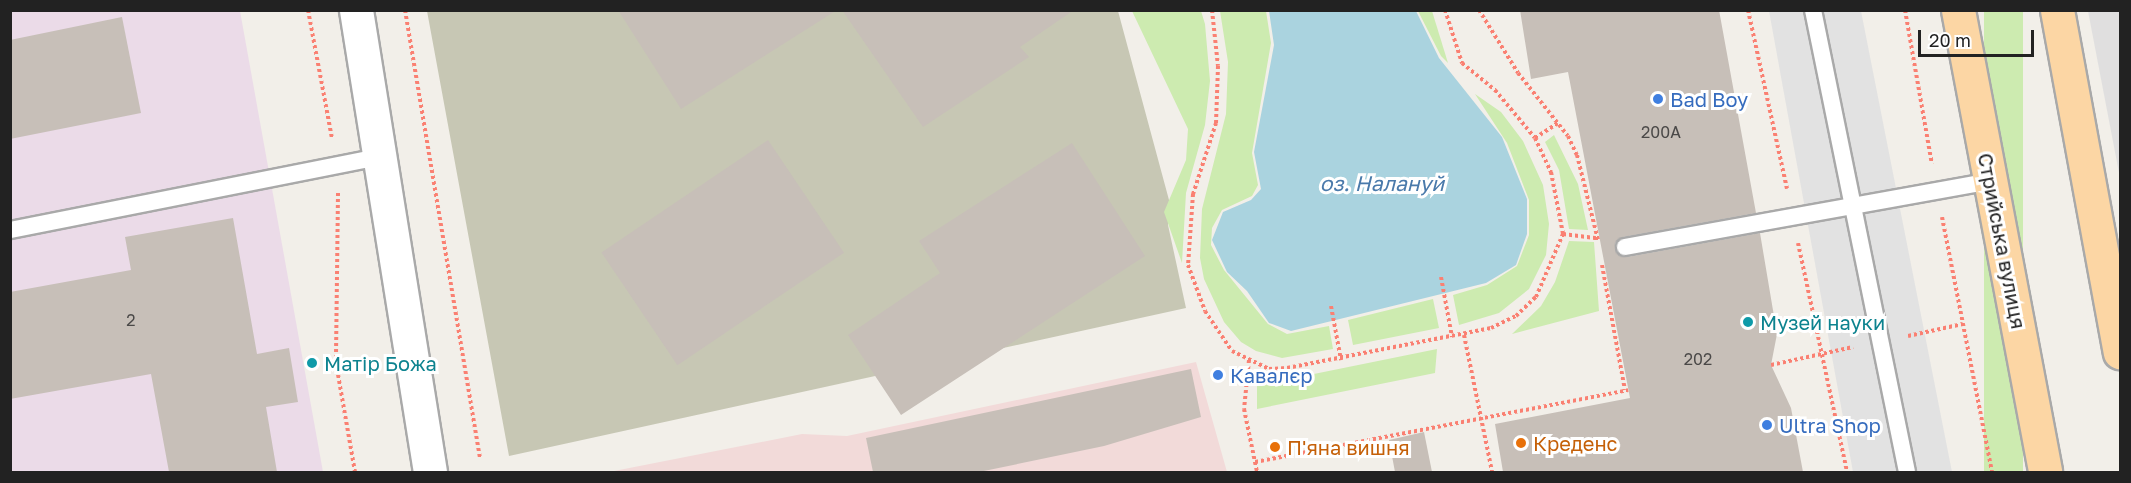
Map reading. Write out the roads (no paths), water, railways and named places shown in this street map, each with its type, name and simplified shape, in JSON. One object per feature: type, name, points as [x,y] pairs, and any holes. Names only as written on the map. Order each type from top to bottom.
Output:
[{"type":"main road","name":"Стрийська вулиця","points":[[1958,10],[2045,472]]},
{"type":"main road","points":[[2057,10],[2121,352]]},
{"type":"street","points":[[356,10],[429,472]]},
{"type":"lane","points":[[1813,10],[1850,207],[1906,472]]},
{"type":"lane","points":[[10,230],[378,157]]},
{"type":"lane","points":[[1625,248],[1991,181]]},
{"type":"water","name":"оз. Налануй","points":[[1269,11],[1416,11],[1439,58],[1502,137],[1527,199],[1527,234],[1516,265],[1486,283],[1291,331],[1269,323],[1247,291],[1227,272],[1212,240],[1223,212],[1251,200],[1261,189],[1254,152],[1274,45]]},
{"type":"place","name":"Bad Boy","points":[[1658,99]]},
{"type":"place","name":"Музей науки","points":[[1748,322]]},
{"type":"place","name":"Матір Божа","points":[[312,363]]},
{"type":"place","name":"Кавалєр","points":[[1218,375]]},
{"type":"place","name":"Ultra Shop","points":[[1767,425]]},
{"type":"place","name":"Креденс","points":[[1521,443]]},
{"type":"place","name":"П'яна вишня","points":[[1275,447]]}]
